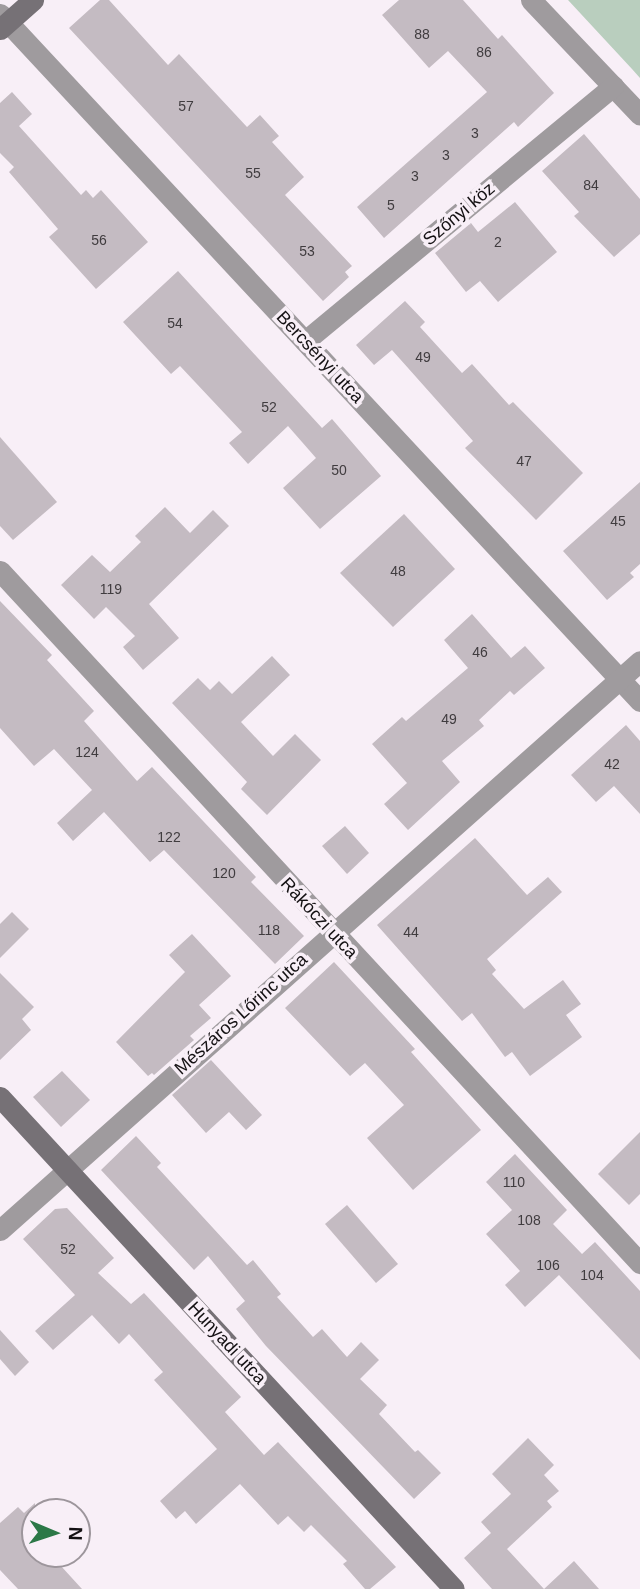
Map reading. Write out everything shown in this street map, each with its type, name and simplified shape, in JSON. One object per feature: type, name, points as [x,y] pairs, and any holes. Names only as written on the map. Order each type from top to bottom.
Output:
[{"type":"street","points":[[3,22],[33,0]]},
{"type":"street","points":[[531,0],[640,115]]},
{"type":"street","name":"Bercsényi utca","points":[[3,22],[640,701]]},
{"type":"street","name":"Szőnyi köz","points":[[305,341],[613,86]]},
{"type":"street","name":"Rákóczi utca","points":[[0,572],[640,1263]]},
{"type":"street","name":"Mészáros Lőrinc utca","points":[[0,1230],[640,661]]},
{"type":"street","name":"Hunyadi utca","points":[[0,1097],[454,1589]]},
{"type":"green space","points":[[568,0],[640,0],[640,78],[632,69]]},
{"type":"building","points":[[100,0],[109,0],[168,65],[179,54],[247,127],[260,115],[279,136],[272,142],[304,177],[285,195],[352,266],[345,272],[349,277],[323,301],[69,28]]},
{"type":"building","points":[[399,0],[463,0],[498,39],[502,35],[554,93],[518,127],[514,122],[384,238],[357,207],[487,92],[448,51],[429,68],[382,15]]},
{"type":"building","points":[[12,92],[32,114],[19,126],[81,195],[86,190],[93,198],[101,190],[148,242],[96,289],[49,237],[58,229],[9,172],[14,167],[0,153],[0,103]]},
{"type":"building","points":[[584,134],[640,199],[640,234],[614,257],[574,216],[579,212],[542,171]]},
{"type":"building","points":[[515,202],[557,252],[498,302],[480,281],[466,292],[435,253],[471,223],[478,232]]},
{"type":"building","points":[[178,271],[322,428],[332,419],[381,476],[320,529],[283,488],[316,458],[288,426],[248,464],[229,443],[242,432],[180,366],[171,374],[123,322]]},
{"type":"building","points":[[405,301],[425,322],[420,327],[462,373],[472,364],[509,405],[513,402],[583,473],[536,520],[465,448],[473,441],[392,350],[374,365],[356,345]]},
{"type":"building","points":[[0,437],[57,502],[13,540],[0,526]]},
{"type":"building","points":[[640,482],[640,564],[630,573],[634,577],[607,600],[563,551]]},
{"type":"building","points":[[165,507],[190,533],[213,510],[229,526],[149,604],[179,638],[143,670],[123,647],[135,636],[106,607],[94,619],[61,585],[92,555],[110,572],[141,542],[135,536]]},
{"type":"building","points":[[404,514],[455,569],[393,627],[340,573]]},
{"type":"building","points":[[0,601],[52,655],[47,660],[94,711],[84,721],[137,781],[152,767],[256,877],[251,882],[304,936],[275,964],[164,850],[150,862],[104,812],[73,841],[57,823],[92,790],[54,749],[34,766],[0,728]]},
{"type":"building","points":[[472,614],[511,658],[525,646],[545,668],[514,695],[510,691],[479,720],[484,726],[442,761],[460,782],[408,830],[384,804],[407,783],[372,744],[402,717],[406,721],[468,668],[444,640]]},
{"type":"building","points":[[272,656],[290,675],[241,722],[273,756],[295,734],[321,760],[267,815],[241,789],[247,782],[172,703],[198,678],[210,690],[219,681],[232,694]]},
{"type":"building","points":[[626,725],[640,741],[640,814],[614,786],[596,802],[571,775]]},
{"type":"building","points":[[345,826],[369,853],[347,874],[322,846]]},
{"type":"building","points":[[475,838],[527,895],[548,877],[562,892],[487,959],[496,970],[492,974],[524,1009],[563,980],[581,1004],[566,1015],[582,1037],[530,1076],[512,1052],[505,1057],[472,1013],[462,1021],[377,925]]},
{"type":"building","points":[[12,912],[29,929],[0,958],[0,924]]},
{"type":"building","points":[[192,934],[231,976],[199,1005],[211,1018],[190,1036],[194,1040],[154,1075],[152,1073],[148,1076],[116,1042],[185,972],[169,955]]},
{"type":"building","points":[[334,962],[415,1049],[411,1052],[481,1130],[413,1190],[367,1138],[404,1105],[365,1063],[350,1076],[285,1008]]},
{"type":"building","points":[[0,973],[34,1007],[22,1019],[31,1030],[0,1060]]},
{"type":"building","points":[[211,1060],[262,1115],[246,1130],[229,1112],[206,1133],[172,1095]]},
{"type":"building","points":[[62,1071],[90,1100],[61,1127],[33,1097]]},
{"type":"building","points":[[640,1132],[640,1194],[629,1205],[598,1174]]},
{"type":"building","points":[[136,1136],[161,1163],[157,1167],[247,1265],[253,1260],[281,1294],[277,1297],[313,1337],[322,1329],[347,1357],[361,1342],[379,1360],[360,1379],[387,1405],[379,1414],[415,1452],[418,1450],[441,1473],[414,1499],[266,1346],[236,1309],[245,1301],[208,1256],[194,1270],[101,1170]]},
{"type":"building","points":[[515,1154],[567,1210],[553,1224],[582,1254],[595,1242],[640,1291],[640,1360],[559,1275],[525,1307],[505,1285],[520,1271],[486,1234],[512,1210],[486,1182]]},
{"type":"building","points":[[347,1205],[398,1264],[376,1283],[325,1224]]},
{"type":"building","points":[[67,1208],[114,1258],[98,1273],[131,1304],[144,1293],[241,1397],[225,1412],[264,1455],[278,1442],[396,1567],[370,1589],[365,1589],[343,1564],[347,1561],[311,1525],[304,1532],[288,1516],[278,1525],[240,1484],[196,1524],[185,1511],[176,1519],[160,1501],[217,1449],[154,1380],[163,1372],[129,1334],[119,1344],[92,1315],[53,1350],[35,1331],[75,1295],[23,1239],[55,1209]]},
{"type":"building","points":[[0,1330],[29,1362],[15,1376],[0,1359]]},
{"type":"building","points":[[528,1438],[554,1465],[544,1475],[559,1491],[547,1501],[552,1507],[507,1549],[544,1589],[492,1589],[464,1558],[491,1533],[481,1522],[511,1494],[492,1474]]},
{"type":"building","points":[[18,1507],[21,1510],[21,1568],[63,1568],[82,1589],[18,1589],[0,1570],[0,1523]]},
{"type":"building","points":[[574,1561],[599,1589],[544,1589]]}]
